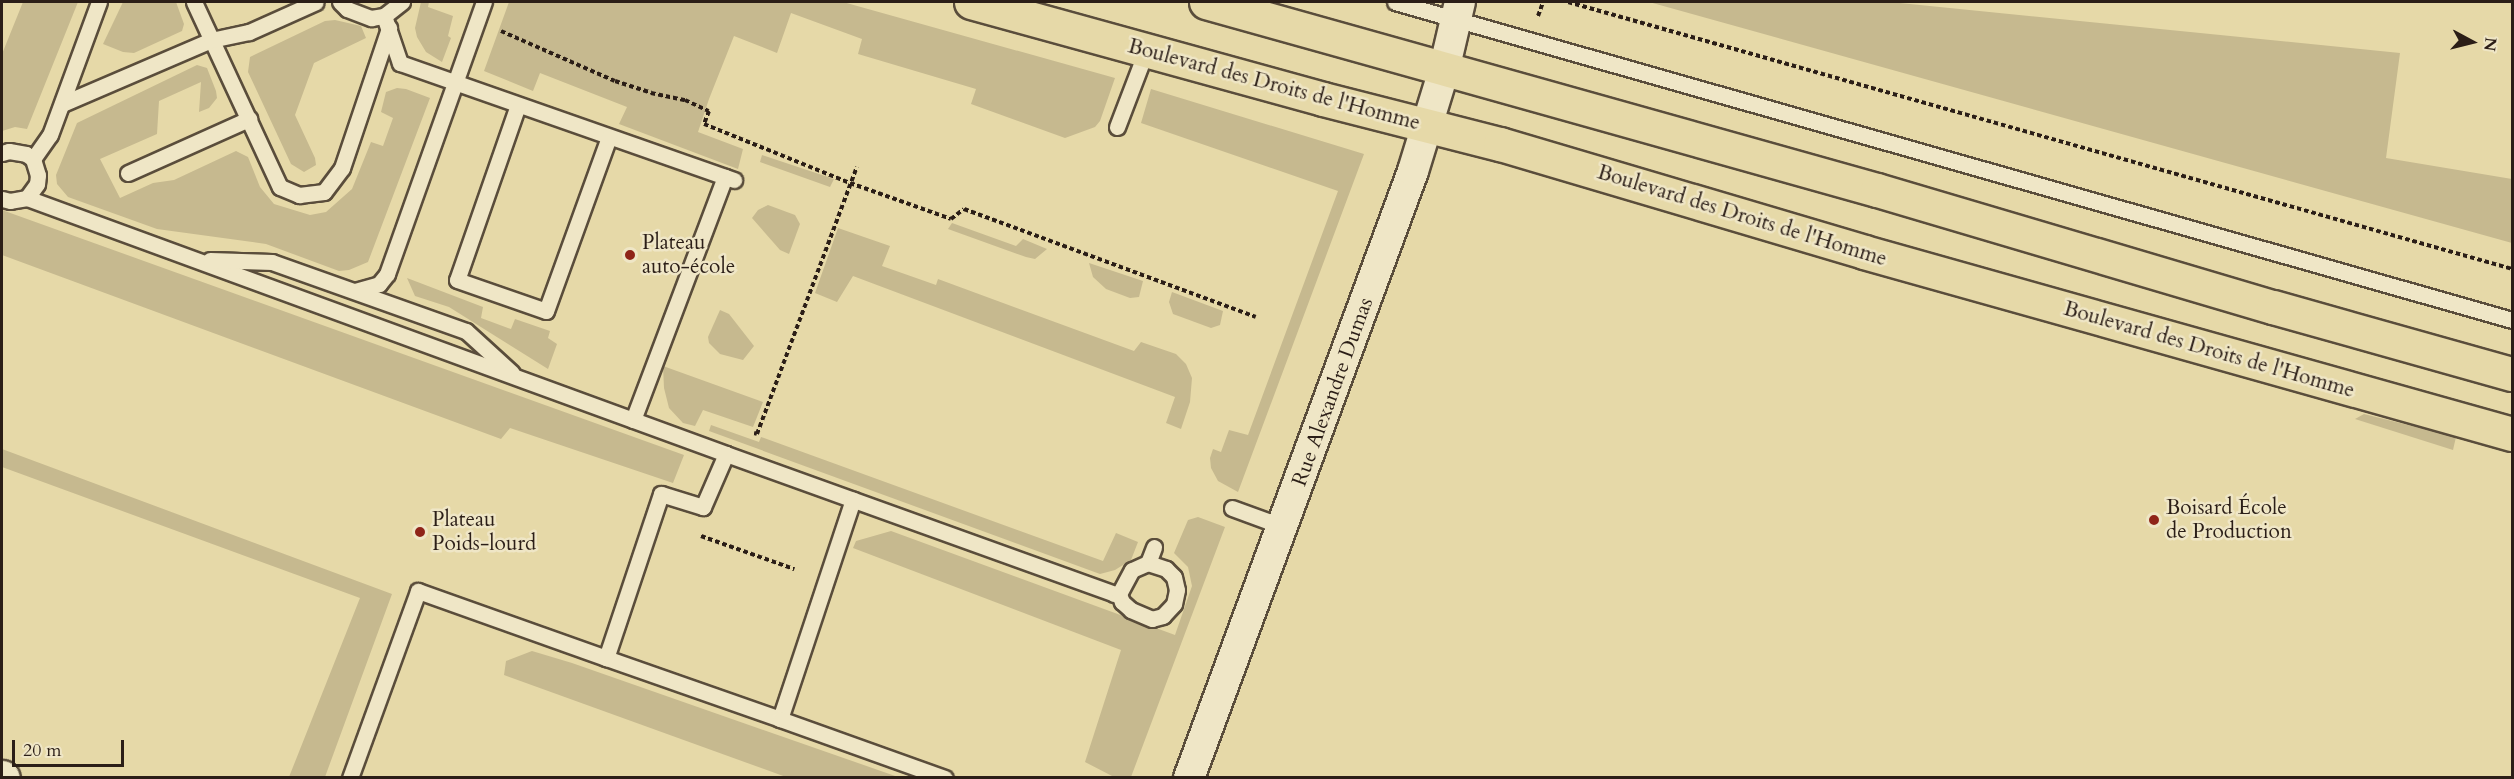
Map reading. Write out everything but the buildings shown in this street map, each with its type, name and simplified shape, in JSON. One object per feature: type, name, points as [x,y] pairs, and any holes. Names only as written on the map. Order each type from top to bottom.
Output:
[{"type":"main road","name":"Boulevard des Droits de l'Homme","points":[[971,2],[1146,51],[1500,144],[1886,259],[2512,434]]},
{"type":"main road","points":[[1206,2],[1877,190],[2512,374]]},
{"type":"street","name":"Rue Alexandre Dumas","points":[[1190,777],[1284,527],[1428,125],[1458,10]]},
{"type":"lane","points":[[33,159],[50,135],[99,2]]},
{"type":"lane","points":[[194,2],[280,187],[299,195],[324,192],[342,168],[387,22],[402,2]]},
{"type":"lane","points":[[62,104],[211,40],[249,32],[316,2]]},
{"type":"lane","points":[[340,2],[347,9],[359,15],[387,22]]},
{"type":"lane","points":[[356,291],[379,284],[387,273],[484,2]]},
{"type":"lane","points":[[1395,2],[1458,10],[2512,320]]},
{"type":"lane","points":[[387,22],[400,63],[729,178],[633,420]]},
{"type":"lane","points":[[1117,127],[1146,51]]},
{"type":"lane","points":[[518,105],[457,280],[546,311],[609,137]]},
{"type":"lane","points":[[128,173],[249,118]]},
{"type":"lane","points":[[2,153],[18,151],[33,159],[37,167],[37,184],[27,198]]},
{"type":"lane","points":[[2,198],[10,201],[27,198],[519,379],[1119,594]]},
{"type":"lane","points":[[196,259],[272,262],[407,309],[466,331],[519,379]]},
{"type":"lane","points":[[387,273],[387,288],[391,295],[407,309]]},
{"type":"lane","points":[[606,658],[661,494],[703,507],[726,454]]},
{"type":"lane","points":[[780,719],[853,500]]},
{"type":"lane","points":[[1232,508],[1284,527]]},
{"type":"lane","points":[[1148,563],[1154,547]]},
{"type":"lane","points":[[1148,563],[1166,569],[1174,577],[1177,590],[1174,604],[1163,616],[1152,619],[1131,610],[1122,602],[1119,594],[1132,570],[1148,563]]},
{"type":"lane","points":[[350,777],[418,591],[945,777]]},
{"type":"path","points":[[1568,2],[2512,269]]},
{"type":"path","points":[[478,22],[615,81],[651,93],[685,100],[709,111],[704,124],[850,183],[951,219],[964,208],[1256,317]]},
{"type":"path","points":[[747,431],[757,434],[857,167]]},
{"type":"path","points":[[700,535],[794,569]]},
{"type":"shaded area","points":[[23,2],[78,2],[27,129],[15,127],[2,131],[2,54]]},
{"type":"shaded area","points":[[123,2],[176,2],[184,24],[182,31],[134,53],[123,52],[103,44]]},
{"type":"shaded area","points":[[421,2],[429,2],[428,7],[453,16],[448,36],[451,38],[442,62],[426,52],[417,37],[415,28]]},
{"type":"shaded area","points":[[509,2],[843,2],[1115,78],[1100,121],[1095,127],[1065,138],[971,104],[976,89],[858,54],[862,39],[791,13],[777,53],[734,36],[709,99],[698,132],[743,149],[738,169],[619,124],[627,107],[540,73],[533,91],[484,71]]},
{"type":"shaded area","points":[[1649,2],[1890,2],[2400,53],[2386,158],[2512,179],[2512,243]]},
{"type":"shaded area","points":[[335,20],[361,26],[366,38],[314,63],[295,115],[315,158],[316,165],[304,172],[291,164],[248,72],[250,57],[325,21]]},
{"type":"shaded area","points":[[197,65],[207,68],[216,91],[217,98],[209,108],[199,112],[201,82],[159,101],[157,134],[100,159],[120,198],[153,183],[174,180],[236,151],[248,157],[260,187],[274,204],[310,215],[326,212],[352,189],[371,142],[383,146],[393,118],[381,112],[386,92],[397,88],[406,89],[430,98],[368,262],[349,270],[339,271],[266,244],[157,229],[68,197],[57,184],[56,175],[77,123]]},
{"type":"shaded area","points":[[1151,89],[1364,154],[1238,492],[1218,481],[1211,468],[1210,458],[1213,449],[1221,452],[1229,430],[1248,435],[1338,191],[1141,123]]},
{"type":"shaded area","points":[[762,155],[834,179],[830,187],[760,162]]},
{"type":"shaded area","points":[[768,205],[795,215],[800,224],[789,254],[780,250],[752,218],[758,210]]},
{"type":"shaded area","points":[[2,210],[684,455],[673,483],[510,428],[501,439],[2,255]]},
{"type":"shaded area","points":[[952,223],[1016,246],[1023,239],[1047,249],[1035,259],[1026,257],[948,229]]},
{"type":"shaded area","points":[[838,228],[890,246],[882,266],[936,285],[938,279],[1134,351],[1141,342],[1176,354],[1186,364],[1192,378],[1190,402],[1181,429],[1166,423],[1175,397],[853,276],[837,302],[815,293]]},
{"type":"shaded area","points":[[1089,263],[1143,281],[1139,297],[1130,298],[1106,289],[1093,277]]},
{"type":"shaded area","points":[[407,278],[483,307],[481,318],[511,329],[515,319],[550,331],[548,338],[557,344],[548,369],[449,307],[415,296]]},
{"type":"shaded area","points":[[1172,292],[1223,311],[1220,325],[1211,328],[1173,314],[1169,302]]},
{"type":"shaded area","points":[[720,310],[729,314],[754,346],[743,360],[720,354],[709,343],[708,337]]},
{"type":"shaded area","points":[[663,366],[763,402],[753,427],[703,410],[695,426],[683,423],[669,408],[664,388]]},
{"type":"shaded area","points":[[2364,414],[2456,437],[2453,450],[2355,419]]},
{"type":"shaded area","points":[[711,425],[759,442],[761,437],[1103,561],[1116,533],[1138,542],[1131,560],[1115,570],[1100,574],[709,431]]},
{"type":"shaded area","points":[[2,449],[392,594],[325,777],[289,777],[360,598],[2,467]]},
{"type":"shaded area","points":[[1198,517],[1225,527],[1131,777],[1114,777],[1085,762],[1121,650],[853,548],[856,541],[891,531],[1175,635],[1192,586],[1188,567],[1174,553],[1188,520]]},
{"type":"shaded area","points":[[532,651],[898,777],[786,777],[504,675],[506,661]]},
{"type":"place","name":"Plateau auto-école","points":[[630,255]]},
{"type":"place","name":"Boisard École de Production","points":[[2154,520]]},
{"type":"place","name":"Plateau Poids-lourd","points":[[420,532]]}]
